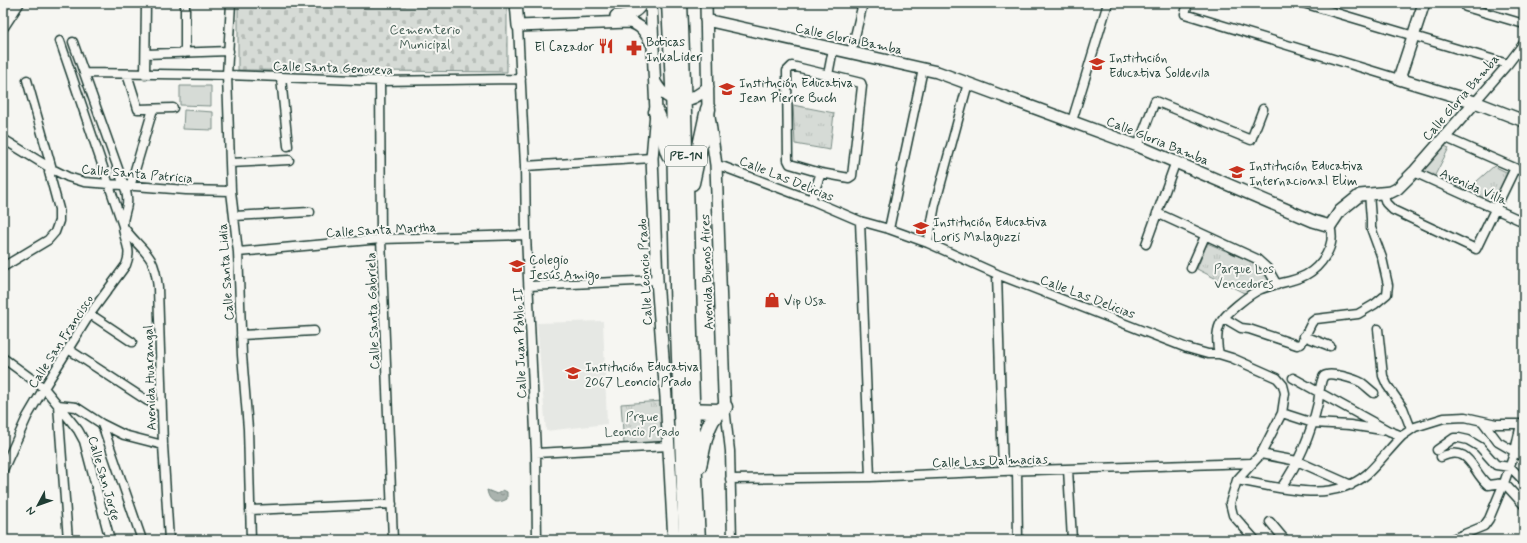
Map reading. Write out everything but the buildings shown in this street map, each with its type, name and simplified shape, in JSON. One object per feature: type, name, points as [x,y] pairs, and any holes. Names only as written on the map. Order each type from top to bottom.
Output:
[{"type":"highway","name":"PE-1N","points":[[669,3],[679,100],[687,211],[686,540]]},
{"type":"highway","name":"PE-1N","points":[[680,3],[679,100],[674,167],[687,410],[695,482],[698,540]]},
{"type":"highway","points":[[687,211],[708,109]]},
{"type":"highway","points":[[656,112],[660,119],[667,150],[674,167]]},
{"type":"highway","points":[[687,410],[722,409]]},
{"type":"highway","points":[[695,482],[710,423],[722,409]]},
{"type":"street","points":[[3,26],[18,3]]},
{"type":"street","points":[[145,74],[146,3]]},
{"type":"street","points":[[185,3],[185,53]]},
{"type":"street","name":"Calle Santa Lidia","points":[[231,3],[227,75],[231,191],[238,252],[241,335],[248,430],[251,540]]},
{"type":"street","points":[[516,3],[518,24]]},
{"type":"street","name":"Calle Leoncio Prado","points":[[651,3],[656,112],[652,158],[657,280],[674,540]]},
{"type":"street","name":"Avenida Buenos Aires","points":[[706,3],[708,109],[716,165],[724,394],[722,409],[730,451],[732,540]]},
{"type":"street","points":[[851,53],[863,3]]},
{"type":"street","points":[[1072,121],[1108,3]]},
{"type":"street","points":[[1188,3],[1185,14],[1475,102],[1524,121]]},
{"type":"street","points":[[1303,3],[1508,64]]},
{"type":"street","points":[[1399,79],[1424,3]]},
{"type":"street","points":[[518,24],[629,15],[633,14],[641,5]]},
{"type":"street","points":[[641,5],[642,28]]},
{"type":"street","points":[[1466,7],[1524,24]]},
{"type":"street","name":"Calle Gloria Bamba","points":[[706,20],[937,72],[1138,146],[1313,221],[1330,226]]},
{"type":"street","points":[[518,24],[629,22],[642,28],[646,32],[653,46]]},
{"type":"street","name":"Calle Juan Pablo II","points":[[518,24],[526,166],[526,235],[536,453],[537,540]]},
{"type":"street","name":"Avenida Huarangal","points":[[60,41],[123,226],[151,260],[156,271],[158,288],[163,445],[169,540]]},
{"type":"street","points":[[73,42],[127,186]]},
{"type":"street","name":"Calle Gloria Bamba","points":[[1383,194],[1397,189],[1414,172],[1508,64],[1524,43]]},
{"type":"street","points":[[828,75],[833,49]]},
{"type":"street","points":[[146,54],[229,51]]},
{"type":"street","points":[[792,66],[860,83],[862,86],[852,176],[849,178],[821,173],[790,164],[788,160],[787,71],[792,66]]},
{"type":"street","points":[[889,229],[923,69]]},
{"type":"street","name":"Calle Santa Genoveva","points":[[85,73],[227,75],[380,81],[521,79]]},
{"type":"street","points":[[127,74],[138,109],[173,108]]},
{"type":"street","points":[[281,78],[288,146]]},
{"type":"street","points":[[3,267],[48,240],[55,232],[60,215],[50,180],[49,172],[52,169],[27,80]]},
{"type":"street","name":"Calle Santa Gabriela","points":[[380,81],[381,239],[393,540]]},
{"type":"street","points":[[655,82],[662,92],[679,100],[697,96],[708,87]]},
{"type":"street","points":[[928,244],[936,205],[968,84]]},
{"type":"street","points":[[1138,146],[1155,101],[1251,140],[1263,109]]},
{"type":"street","points":[[123,226],[128,205],[127,186],[153,109]]},
{"type":"street","points":[[1444,137],[1524,172]]},
{"type":"street","name":"Calle Santa Patricia","points":[[3,138],[52,169],[68,177],[84,182],[186,190],[231,191]]},
{"type":"street","points":[[526,166],[652,158]]},
{"type":"street","points":[[230,163],[289,160]]},
{"type":"street","points":[[1146,244],[1176,162]]},
{"type":"street","name":"Calle Las Delicias","points":[[716,165],[811,200],[860,221],[889,229],[928,244],[997,274],[1187,348],[1208,354],[1219,354],[1232,358],[1277,378],[1283,385],[1285,393],[1282,413],[1261,454],[1251,463],[1237,480],[1230,503],[1233,516],[1256,540]]},
{"type":"street","points":[[1219,354],[1216,344],[1219,325],[1224,318],[1249,295],[1261,289],[1303,278],[1317,267],[1330,248],[1332,239],[1330,226],[1340,211],[1360,195],[1369,193],[1383,194],[1386,203],[1393,210],[1476,249],[1515,168]]},
{"type":"street","name":"Avenida Villa","points":[[1414,172],[1524,222]]},
{"type":"street","points":[[811,200],[821,173]]},
{"type":"street","points":[[1224,318],[1241,328],[1249,329],[1297,345],[1301,344],[1312,322],[1316,319],[1358,314],[1375,304],[1387,294],[1388,285],[1382,258],[1371,228],[1369,193]]},
{"type":"street","points":[[234,216],[310,212]]},
{"type":"street","points":[[1157,213],[1257,260],[1268,269],[1277,285]]},
{"type":"street","points":[[860,221],[870,477]]},
{"type":"street","name":"Calle San Francisco","points":[[4,467],[27,417],[44,388],[90,314],[127,261],[129,248],[123,226]]},
{"type":"street","name":"Calle Santa Martha","points":[[238,252],[381,239],[526,235]]},
{"type":"street","points":[[1191,268],[1206,236]]},
{"type":"street","points":[[997,274],[1003,471]]},
{"type":"street","points":[[529,286],[657,280]]},
{"type":"street","points":[[90,314],[132,342]]},
{"type":"street","points":[[1378,329],[1383,376],[1387,385],[1403,408],[1411,429]]},
{"type":"street","points":[[241,335],[314,331]]},
{"type":"street","points":[[1304,336],[1330,346]]},
{"type":"street","points":[[68,348],[146,400],[162,408]]},
{"type":"street","name":"Calle San Jorge","points":[[3,358],[44,388],[78,430],[84,441],[110,540]]},
{"type":"street","points":[[1281,488],[1297,461],[1313,423],[1322,380],[1325,375],[1329,374],[1349,378],[1362,383],[1374,393]]},
{"type":"street","points":[[1293,378],[1389,431],[1402,436]]},
{"type":"street","points":[[68,540],[58,405],[76,407],[102,424],[124,435],[163,445]]},
{"type":"street","points":[[1282,413],[1313,423],[1350,425],[1389,431]]},
{"type":"street","points":[[1237,480],[1308,492],[1338,489],[1351,484],[1367,474],[1402,436],[1415,427],[1444,418],[1465,417],[1496,424],[1523,424],[1510,467],[1489,520],[1484,526],[1450,540]]},
{"type":"street","points":[[1484,422],[1498,442],[1524,457]]},
{"type":"street","points":[[102,424],[142,540]]},
{"type":"street","points":[[1504,482],[1488,484],[1484,482],[1472,464],[1462,455],[1452,452],[1439,453],[1454,438],[1468,440],[1480,448],[1496,465],[1510,467],[1524,481]]},
{"type":"street","points":[[536,453],[669,446]]},
{"type":"street","points":[[1261,454],[1297,461],[1351,484]]},
{"type":"street","name":"Calle Las Dalmacias","points":[[730,479],[870,477],[1017,470],[1251,463]]},
{"type":"street","points":[[1068,469],[1072,540]]},
{"type":"street","points":[[1017,470],[1018,540]]},
{"type":"street","points":[[1504,482],[1524,505]]},
{"type":"street","points":[[250,510],[392,504]]},
{"type":"street","points":[[1270,522],[1285,540]]},
{"type":"shaded area","name":"Institución Educativa 2067 Leoncio Prado","points":[[603,321],[607,424],[546,431],[537,323]]},
{"type":"green space","name":"Cementerio Municipal","points":[[238,3],[507,3],[507,72],[238,70]]},
{"type":"green space","points":[[180,86],[211,86],[211,106],[180,105]]},
{"type":"green space","points":[[793,105],[834,113],[830,150],[795,144]]},
{"type":"green space","points":[[184,110],[213,112],[213,130],[183,129]]},
{"type":"green space","points":[[1442,145],[1449,148],[1433,179],[1420,172]]},
{"type":"green space","points":[[1494,166],[1512,175],[1498,208],[1471,195],[1476,182]]},
{"type":"green space","name":"Parque Los Vencedores","points":[[1207,243],[1255,263],[1266,272],[1270,283],[1244,293],[1197,269]]},
{"type":"green space","name":"Prque Leoncio Prado","points":[[662,401],[663,442],[624,444],[621,404]]},
{"type":"water","points":[[487,490],[497,494],[503,490],[507,492],[507,499],[500,502],[491,500]]},
{"type":"place","name":"El Cazador","points":[[606,46]]},
{"type":"place","name":"Boticas InkaLider","points":[[634,48]]},
{"type":"place","name":"Institución Educativa Soldevila","points":[[1097,64]]},
{"type":"place","name":"Institución Educativa Jean Pierre Buch","points":[[727,89]]},
{"type":"place","name":"Institución Educativa Internacional Elim","points":[[1237,172]]},
{"type":"place","name":"Institución Educativa Loris Malaguzzi","points":[[921,228]]},
{"type":"place","name":"Colegio Jesús Amigo","points":[[517,266]]},
{"type":"place","name":"Vip Usa","points":[[772,300]]},
{"type":"place","name":"Institución Educativa 2067 Leoncio Prado","points":[[573,373]]}]
